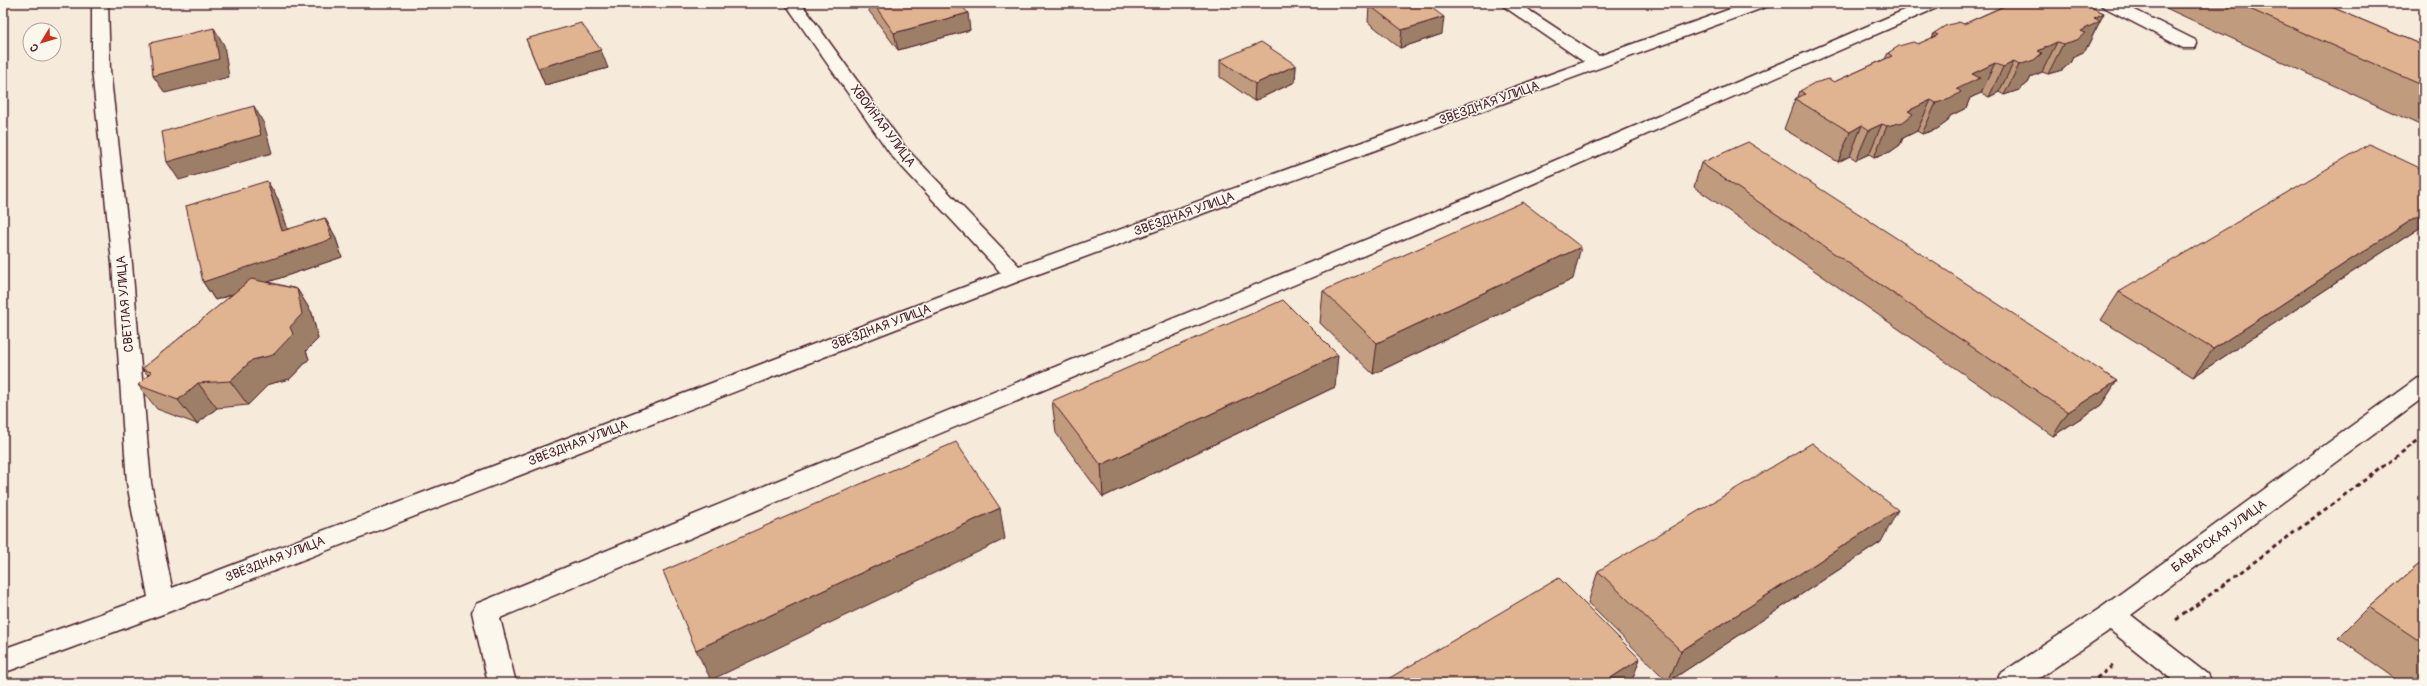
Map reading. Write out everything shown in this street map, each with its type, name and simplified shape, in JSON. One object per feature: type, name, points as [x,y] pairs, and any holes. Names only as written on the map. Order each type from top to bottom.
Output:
[{"type":"street","name":"СВЕТЛАЯ УЛИЦА","points":[[100,3],[101,70],[122,264],[138,483],[162,603]]},
{"type":"street","name":"ХВОЙНАЯ УЛИЦА","points":[[793,3],[898,150],[1016,275]]},
{"type":"street","points":[[1507,3],[1598,63]]},
{"type":"street","name":"ЗВЁЗДНАЯ УЛИЦА","points":[[3,661],[162,603],[1016,275],[1762,3]]},
{"type":"street","points":[[502,683],[485,612],[1478,201],[1935,3]]},
{"type":"street","points":[[2108,3],[2189,44]]},
{"type":"street","name":"БАВАРСКАЯ УЛИЦА","points":[[2010,683],[2111,615],[2424,384]]},
{"type":"street","points":[[2111,615],[2197,683]]},
{"type":"path","points":[[2090,683],[2424,436]]},
{"type":"building","points":[[873,3],[959,3],[968,13],[894,33]]},
{"type":"building","points":[[1376,3],[1425,3],[1444,17],[1402,30],[1369,5]]},
{"type":"building","points":[[2011,3],[2081,3],[2104,13],[2094,18],[2100,21],[2081,31],[2085,33],[2077,40],[2063,44],[2057,42],[2038,51],[2042,53],[2034,60],[2019,65],[2014,62],[2003,67],[1995,63],[1972,74],[1980,78],[1957,89],[1961,92],[1950,99],[1936,103],[1931,100],[1908,111],[1913,114],[1903,122],[1887,126],[1882,124],[1869,130],[1862,125],[1850,132],[1795,99],[1805,94],[1800,91],[1814,83],[1829,79],[1834,82],[1892,56],[1888,53],[1899,46],[1913,42],[1918,44],[1938,35],[1934,33],[1945,26],[1959,22],[1964,24]]},
{"type":"building","points":[[2236,3],[2322,3],[2424,46],[2424,86]]},
{"type":"building","points":[[581,23],[601,50],[538,68],[526,39]]},
{"type":"building","points":[[214,28],[219,59],[153,76],[150,43]]},
{"type":"building","points":[[1261,42],[1296,65],[1255,84],[1220,60]]},
{"type":"building","points":[[254,106],[261,135],[167,162],[162,132]]},
{"type":"building","points":[[1748,142],[2117,381],[2068,412],[1701,163]]},
{"type":"building","points":[[2369,144],[2424,170],[2424,212],[2213,349],[2119,292]]},
{"type":"building","points":[[267,181],[282,231],[325,218],[332,239],[203,282],[186,206]]},
{"type":"building","points":[[1523,202],[1581,247],[1377,343],[1323,291]]},
{"type":"building","points":[[251,279],[297,289],[302,314],[290,327],[293,334],[273,355],[252,360],[230,381],[198,383],[178,400],[138,385],[151,372],[142,369]]},
{"type":"building","points":[[1283,300],[1338,355],[1101,465],[1052,401]]},
{"type":"building","points":[[956,442],[1000,508],[696,650],[663,571]]},
{"type":"building","points":[[1812,443],[1898,510],[1681,651],[1598,571]]},
{"type":"building","points":[[2424,560],[2424,644],[2369,607]]},
{"type":"building","points":[[1559,578],[1640,659],[1603,683],[1381,683]]}]
